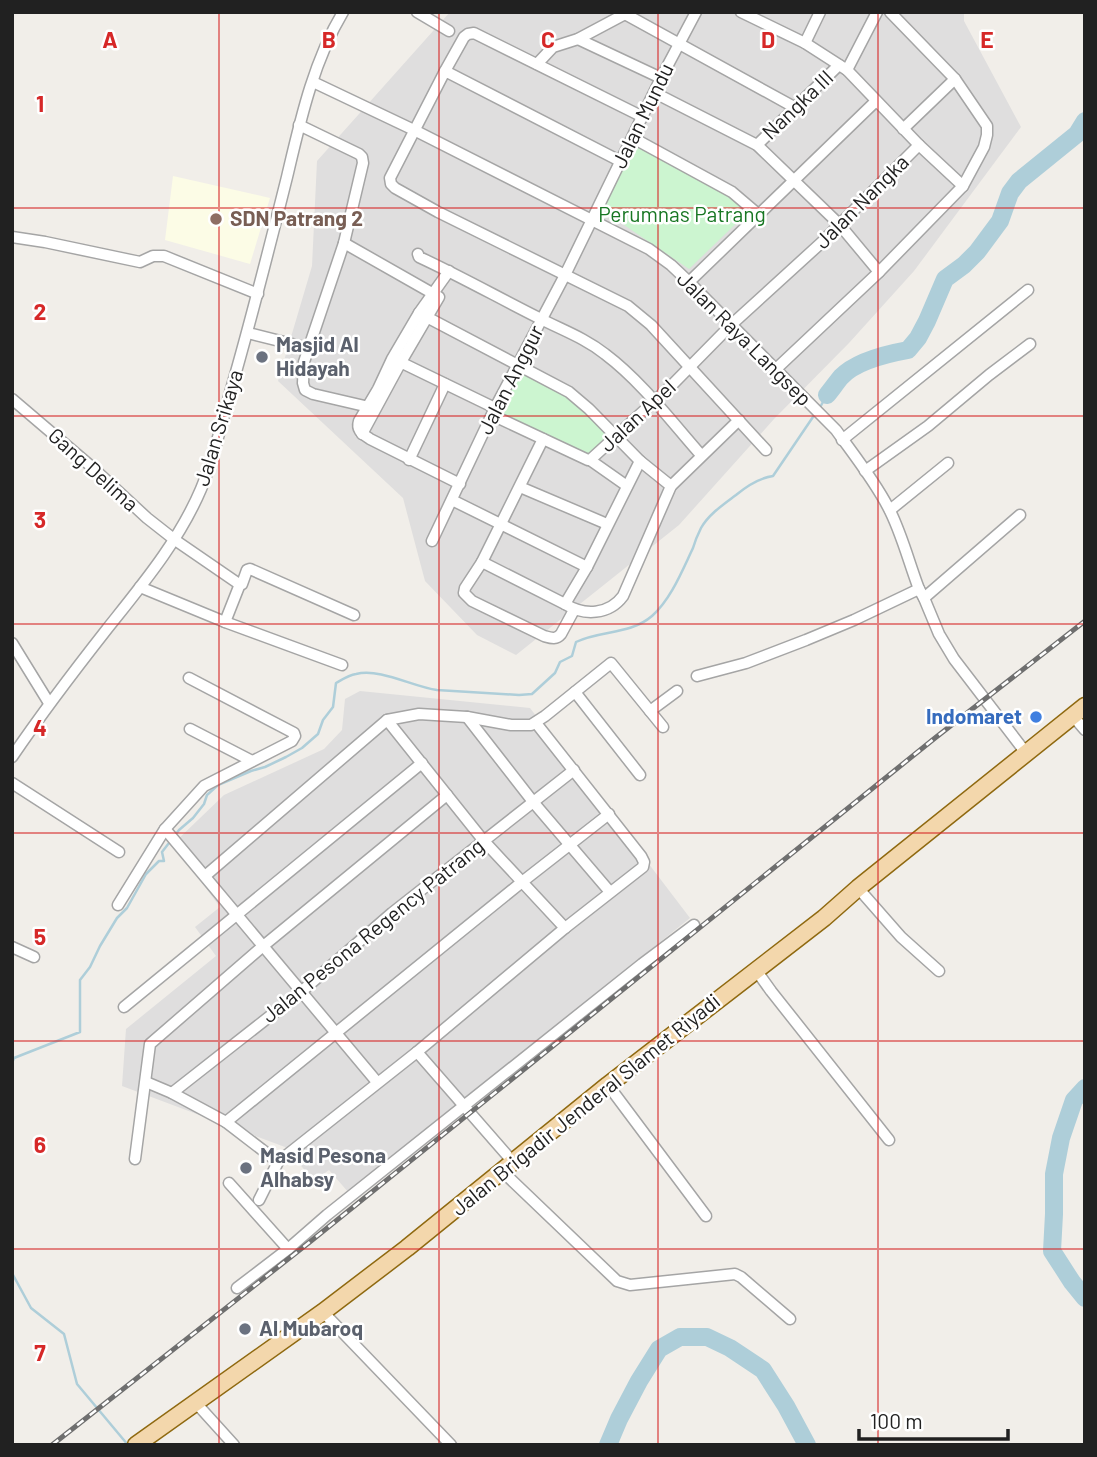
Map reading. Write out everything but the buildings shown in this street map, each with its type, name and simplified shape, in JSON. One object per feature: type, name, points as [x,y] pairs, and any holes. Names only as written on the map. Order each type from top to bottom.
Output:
[{"type":"main road","name":"Jalan Brigadir Jenderal Slamet Riyadi","points":[[140,1442],[323,1312],[407,1248],[608,1085],[824,918],[1079,711]]},
{"type":"street","name":"Jalan Srikaya","points":[[12,757],[175,540],[197,497],[248,333],[299,125],[331,34],[342,12]]},
{"type":"street","points":[[417,12],[449,31]]},
{"type":"street","name":"Jalan Mundu","points":[[592,220],[696,12]]},
{"type":"street","name":"Jalan Nangka","points":[[731,325],[804,259],[919,145],[843,67],[759,16],[741,12]]},
{"type":"street","points":[[805,43],[820,12]]},
{"type":"street","name":"Nangka III","points":[[757,145],[794,107],[843,67],[877,12]]},
{"type":"street","points":[[776,369],[879,272],[963,186],[984,147],[987,126],[954,79],[890,12]]},
{"type":"street","points":[[537,64],[552,47],[578,39],[625,13],[794,107]]},
{"type":"street","points":[[643,117],[474,33],[468,34],[414,130],[390,178],[391,184],[438,212],[628,306],[650,325],[766,450]]},
{"type":"street","points":[[578,39],[661,78]]},
{"type":"street","points":[[445,71],[620,161]]},
{"type":"street","points":[[903,129],[954,79]]},
{"type":"street","name":"Jalan Raya Langsep","points":[[313,82],[649,249],[671,265],[830,425],[865,471],[890,510],[939,634],[954,659],[1026,753]]},
{"type":"street","points":[[655,93],[757,145],[839,224],[879,272]]},
{"type":"street","points":[[689,282],[876,101]]},
{"type":"street","points":[[299,125],[359,154],[363,163],[344,243],[308,348],[302,379],[308,392],[369,407]]},
{"type":"street","points":[[633,138],[732,192],[759,215]]},
{"type":"street","points":[[919,145],[963,186]]},
{"type":"street","name":"Jalan Anggur","points":[[432,541],[592,220]]},
{"type":"street","points":[[12,237],[140,262],[153,256],[164,256],[258,294]]},
{"type":"street","points":[[344,243],[433,293]]},
{"type":"street","points":[[418,254],[419,257],[541,320],[584,339],[606,354],[625,371],[701,455]]},
{"type":"street","points":[[449,271],[433,293],[423,315],[358,425],[358,430],[409,460],[460,484]]},
{"type":"street","points":[[842,440],[1028,290]]},
{"type":"street","points":[[423,315],[569,392],[589,408],[640,461],[671,486]]},
{"type":"street","name":"Jalan Apel","points":[[397,360],[543,439],[590,460],[654,402],[731,325]]},
{"type":"street","points":[[248,333],[308,348]]},
{"type":"street","points":[[865,471],[928,426],[1030,344]]},
{"type":"street","points":[[362,434],[397,360]]},
{"type":"street","points":[[409,460],[444,384]]},
{"type":"street","name":"Gang Delima","points":[[12,399],[175,540],[240,584]]},
{"type":"street","points":[[482,562],[583,612],[607,609],[623,596],[671,486],[739,420]]},
{"type":"street","points":[[543,439],[482,562],[464,588],[465,596],[472,601],[552,639],[559,637],[587,567],[640,461]]},
{"type":"street","points":[[590,460],[627,486]]},
{"type":"street","points":[[890,510],[948,463]]},
{"type":"street","points":[[520,487],[607,524]]},
{"type":"street","points":[[452,500],[587,567]]},
{"type":"street","points":[[697,676],[746,663],[921,594],[1020,515]]},
{"type":"street","points":[[225,622],[240,584],[250,569],[354,615]]},
{"type":"street","points":[[140,587],[342,665]]},
{"type":"street","points":[[12,643],[50,703]]},
{"type":"street","points":[[205,876],[387,720],[419,714],[467,717],[511,724],[536,723],[611,663],[663,727]]},
{"type":"street","points":[[118,905],[167,831],[208,783],[292,741],[295,736],[189,678]]},
{"type":"street","points":[[650,711],[677,691]]},
{"type":"street","points":[[575,692],[640,775]]},
{"type":"street","points":[[1079,711],[1085,730]]},
{"type":"street","points":[[467,717],[534,803],[610,892]]},
{"type":"street","points":[[387,720],[483,840],[565,928]]},
{"type":"street","points":[[259,1200],[278,1162],[417,1052],[565,928],[642,869],[645,862],[536,723]]},
{"type":"street","points":[[190,729],[252,761]]},
{"type":"street","points":[[124,1007],[422,763]]},
{"type":"street","name":"Jalan Pesona Regency Patrang","points":[[172,1093],[302,991],[392,913],[574,770]]},
{"type":"street","points":[[12,783],[120,852]]},
{"type":"street","points":[[135,1158],[150,1044],[262,947],[447,795]]},
{"type":"street","points":[[226,1122],[610,814]]},
{"type":"street","points":[[167,831],[377,1082]]},
{"type":"street","points":[[859,888],[901,937],[939,971]]},
{"type":"street","points":[[237,1288],[694,925]]},
{"type":"street","points":[[12,947],[34,957]]},
{"type":"street","points":[[756,970],[889,1140]]},
{"type":"street","points":[[417,1052],[464,1106],[508,1167],[617,1281],[630,1285],[735,1274],[790,1319]]},
{"type":"street","points":[[146,1082],[226,1122],[278,1162]]},
{"type":"street","points":[[608,1085],[706,1216]]},
{"type":"street","points":[[229,1183],[288,1249]]},
{"type":"street","points":[[323,1312],[452,1445]]},
{"type":"street","points":[[195,1402],[234,1445]]},
{"type":"shaded area","name":"Perumnas Patrang","points":[[450,12],[964,12],[964,21],[1021,127],[914,271],[849,343],[774,419],[679,525],[516,655],[477,635],[425,581],[403,498],[278,381],[312,266],[317,161]]},
{"type":"shaded area","name":"SDN Patrang 2","points":[[173,176],[270,198],[250,264],[165,240]]},
{"type":"shaded area","points":[[360,691],[530,708],[690,918],[349,1193],[329,1170],[314,1181],[285,1147],[122,1086],[126,1029],[216,956],[195,927],[220,907],[173,844],[224,795],[324,749],[342,730],[345,699]]},
{"type":"green space","name":"Perumnas Patrang","points":[[634,145],[723,189],[746,214],[689,269],[602,210]]},
{"type":"green space","points":[[518,365],[569,393],[616,436],[589,460],[493,416]]},
{"type":"waterway","points":[[827,395],[847,371],[863,362],[908,350],[927,321],[945,279],[977,252],[1000,221],[1010,193],[1019,181],[1077,134],[1085,121]]},
{"type":"waterway","points":[[819,409],[827,395]]},
{"type":"waterway","points":[[12,1063],[14,1058],[80,1032],[80,980],[146,874],[159,861],[164,861],[162,852],[218,785],[286,757],[318,734],[323,720],[333,707],[336,683],[351,675],[366,673],[437,690],[532,694],[555,673],[560,662],[572,656],[576,642],[634,626],[652,616],[676,584],[704,523],[745,488],[758,480],[773,476],[815,414]]},
{"type":"waterway","points":[[1085,1088],[1074,1100],[1061,1138],[1054,1174],[1052,1251],[1085,1298]]},
{"type":"waterway","points":[[12,1273],[31,1308],[64,1334],[77,1384],[128,1445]]},
{"type":"waterway","points":[[608,1445],[639,1381],[659,1349],[680,1337],[707,1337],[730,1348],[763,1370],[807,1445]]},
{"type":"railway","points":[[52,1445],[1085,621]]},
{"type":"place","name":"SDN Patrang 2","points":[[216,219]]},
{"type":"place","name":"Masjid Al Hidayah","points":[[262,357]]},
{"type":"place","name":"Indomaret","points":[[1036,717]]},
{"type":"place","name":"Masid Pesona Alhabsy","points":[[246,1168]]},
{"type":"place","name":"Al Mubaroq","points":[[245,1329]]}]
